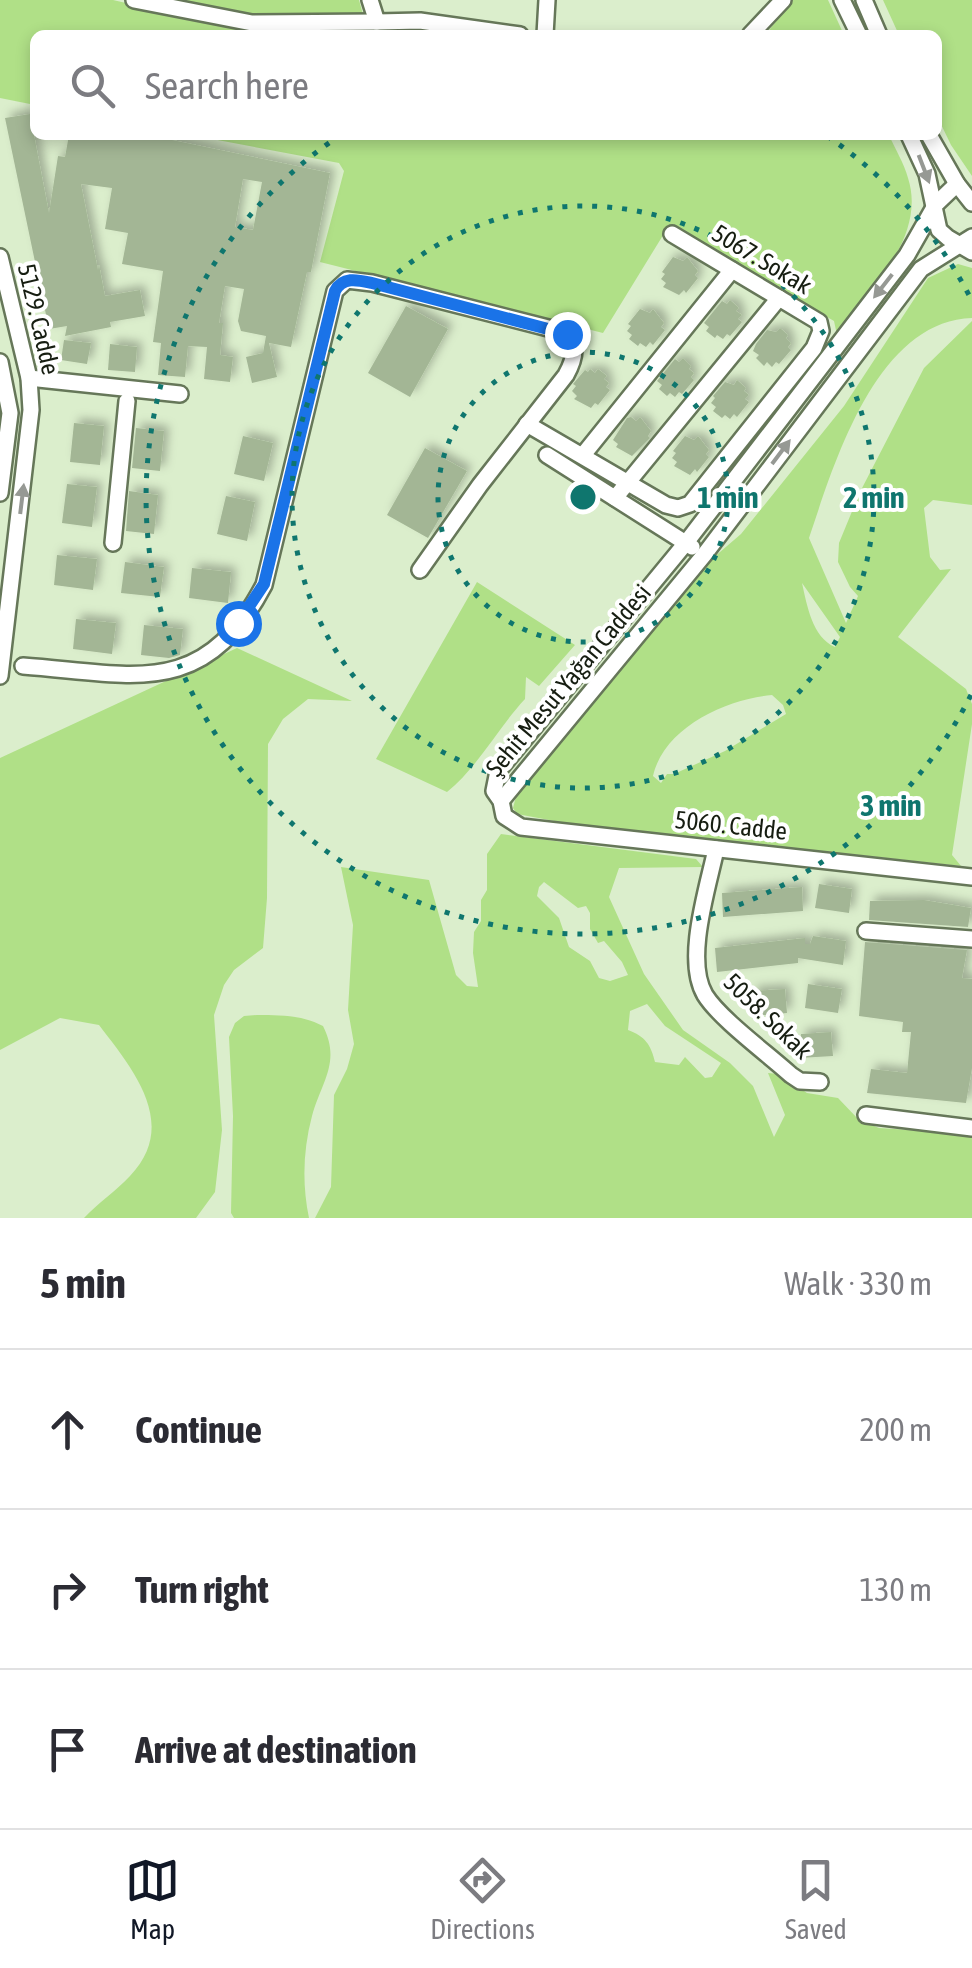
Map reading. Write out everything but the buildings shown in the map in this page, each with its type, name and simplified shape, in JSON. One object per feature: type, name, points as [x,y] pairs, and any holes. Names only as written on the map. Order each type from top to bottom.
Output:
[{"type":"street","points":[[134,0],[252,23],[420,20],[487,30]]},
{"type":"street","points":[[370,0],[377,22]]},
{"type":"street","points":[[545,30],[547,0]]},
{"type":"street","points":[[755,30],[783,0]]},
{"type":"street","points":[[842,0],[857,30]]},
{"type":"street","points":[[864,0],[877,30]]},
{"type":"street","points":[[911,140],[927,174],[939,230],[967,245]]},
{"type":"street","points":[[932,140],[972,204]]},
{"type":"street","name":"Şehit Mesut Yağan Caddesi","points":[[957,184],[936,204],[907,255],[686,544],[498,772],[494,791],[500,801],[704,554],[921,268],[967,245]]},
{"type":"street","name":"5067. Sokak","points":[[630,484],[669,507],[690,504],[814,348],[821,331],[819,322],[672,234]]},
{"type":"street","name":"5129. Cadde","points":[[0,257],[30,378],[27,454],[0,676]]},
{"type":"street","points":[[584,455],[732,270]]},
{"type":"street","points":[[24,666],[168,673],[212,652],[245,614],[264,584],[335,291],[347,280],[372,283],[567,334],[574,347],[571,367],[420,570]]},
{"type":"street","points":[[615,498],[779,298]]},
{"type":"street","name":"5129. Cadde","points":[[0,362],[10,414],[0,493]]},
{"type":"street","points":[[30,378],[180,394]]},
{"type":"street","points":[[113,542],[127,401]]},
{"type":"street","points":[[527,424],[630,484]]},
{"type":"street","points":[[548,455],[704,554]]},
{"type":"street","name":"5060. Cadde","points":[[500,801],[504,816],[521,826],[972,877]]},
{"type":"street","name":"5058. Sokak","points":[[716,849],[697,956],[701,985],[715,1006],[791,1075],[800,1081],[820,1082]]},
{"type":"street","points":[[866,931],[972,940]]},
{"type":"street","points":[[866,1115],[972,1128]]},
{"type":"green space","points":[[0,0],[113,0],[216,24],[336,30],[30,30],[30,104],[0,98]]},
{"type":"green space","points":[[160,0],[359,0],[364,18],[272,20]]},
{"type":"green space","points":[[793,0],[828,0],[842,30],[769,30]]},
{"type":"green space","points":[[883,0],[972,0],[972,176],[942,126],[942,30],[897,30]]},
{"type":"green space","points":[[217,140],[891,140],[906,172],[912,200],[909,221],[892,262],[837,335],[834,321],[676,230],[665,232],[603,333],[320,262],[344,171],[339,163]]},
{"type":"green space","points":[[958,264],[972,268],[972,318],[938,325],[910,343],[885,369],[846,437],[809,538],[846,623],[858,596],[838,562],[839,543],[860,492],[924,368],[972,321],[972,505],[933,500],[924,508],[930,557],[940,570],[951,569],[898,637],[966,689],[972,704],[952,855],[961,866],[576,825],[517,814],[513,808],[518,789],[699,570],[741,534],[844,406],[928,278]],"holes":[[[802,583],[840,637],[835,647],[816,628]],[[772,695],[786,714],[725,751],[667,774],[661,783],[653,776],[670,743],[700,719],[736,702]]]},
{"type":"green space","points":[[477,582],[575,645],[539,686],[526,677],[525,699],[447,792],[376,759]]},
{"type":"green space","points":[[237,648],[352,701],[308,699],[283,719],[268,744],[263,948],[234,970],[224,985],[214,1015],[222,1130],[215,1192],[196,1218],[84,1218],[130,1176],[144,1156],[151,1137],[151,1117],[136,1078],[99,1025],[60,1018],[0,1050],[0,758]]},
{"type":"green space","points":[[501,834],[696,859],[703,867],[619,868],[609,897],[644,974],[683,1030],[730,1063],[753,1086],[774,1137],[785,1115],[768,1073],[778,1074],[807,1093],[838,1098],[859,1120],[879,1128],[972,1134],[972,1218],[315,1218],[331,1187],[334,1095],[354,1044],[348,1010],[353,925],[341,867],[429,880],[456,975],[467,986],[478,987],[474,932],[481,921],[481,900],[487,890],[487,854]],"holes":[[[544,882],[578,908],[586,906],[590,929],[598,943],[604,941],[628,975],[610,981],[599,978],[590,961],[569,947],[559,918],[537,896]],[[647,1004],[665,1026],[721,1063],[712,1077],[705,1078],[685,1057],[679,1065],[655,1062],[646,1042],[628,1030],[630,1011]]]},
{"type":"green space","points":[[244,1016],[307,1020],[323,1026],[328,1039],[328,1071],[312,1116],[305,1154],[309,1218],[234,1218],[231,1213],[233,1116],[229,1037],[235,1023]]},
{"type":"route","points":[[238,623],[264,584],[337,286],[354,279],[567,334]]}]
